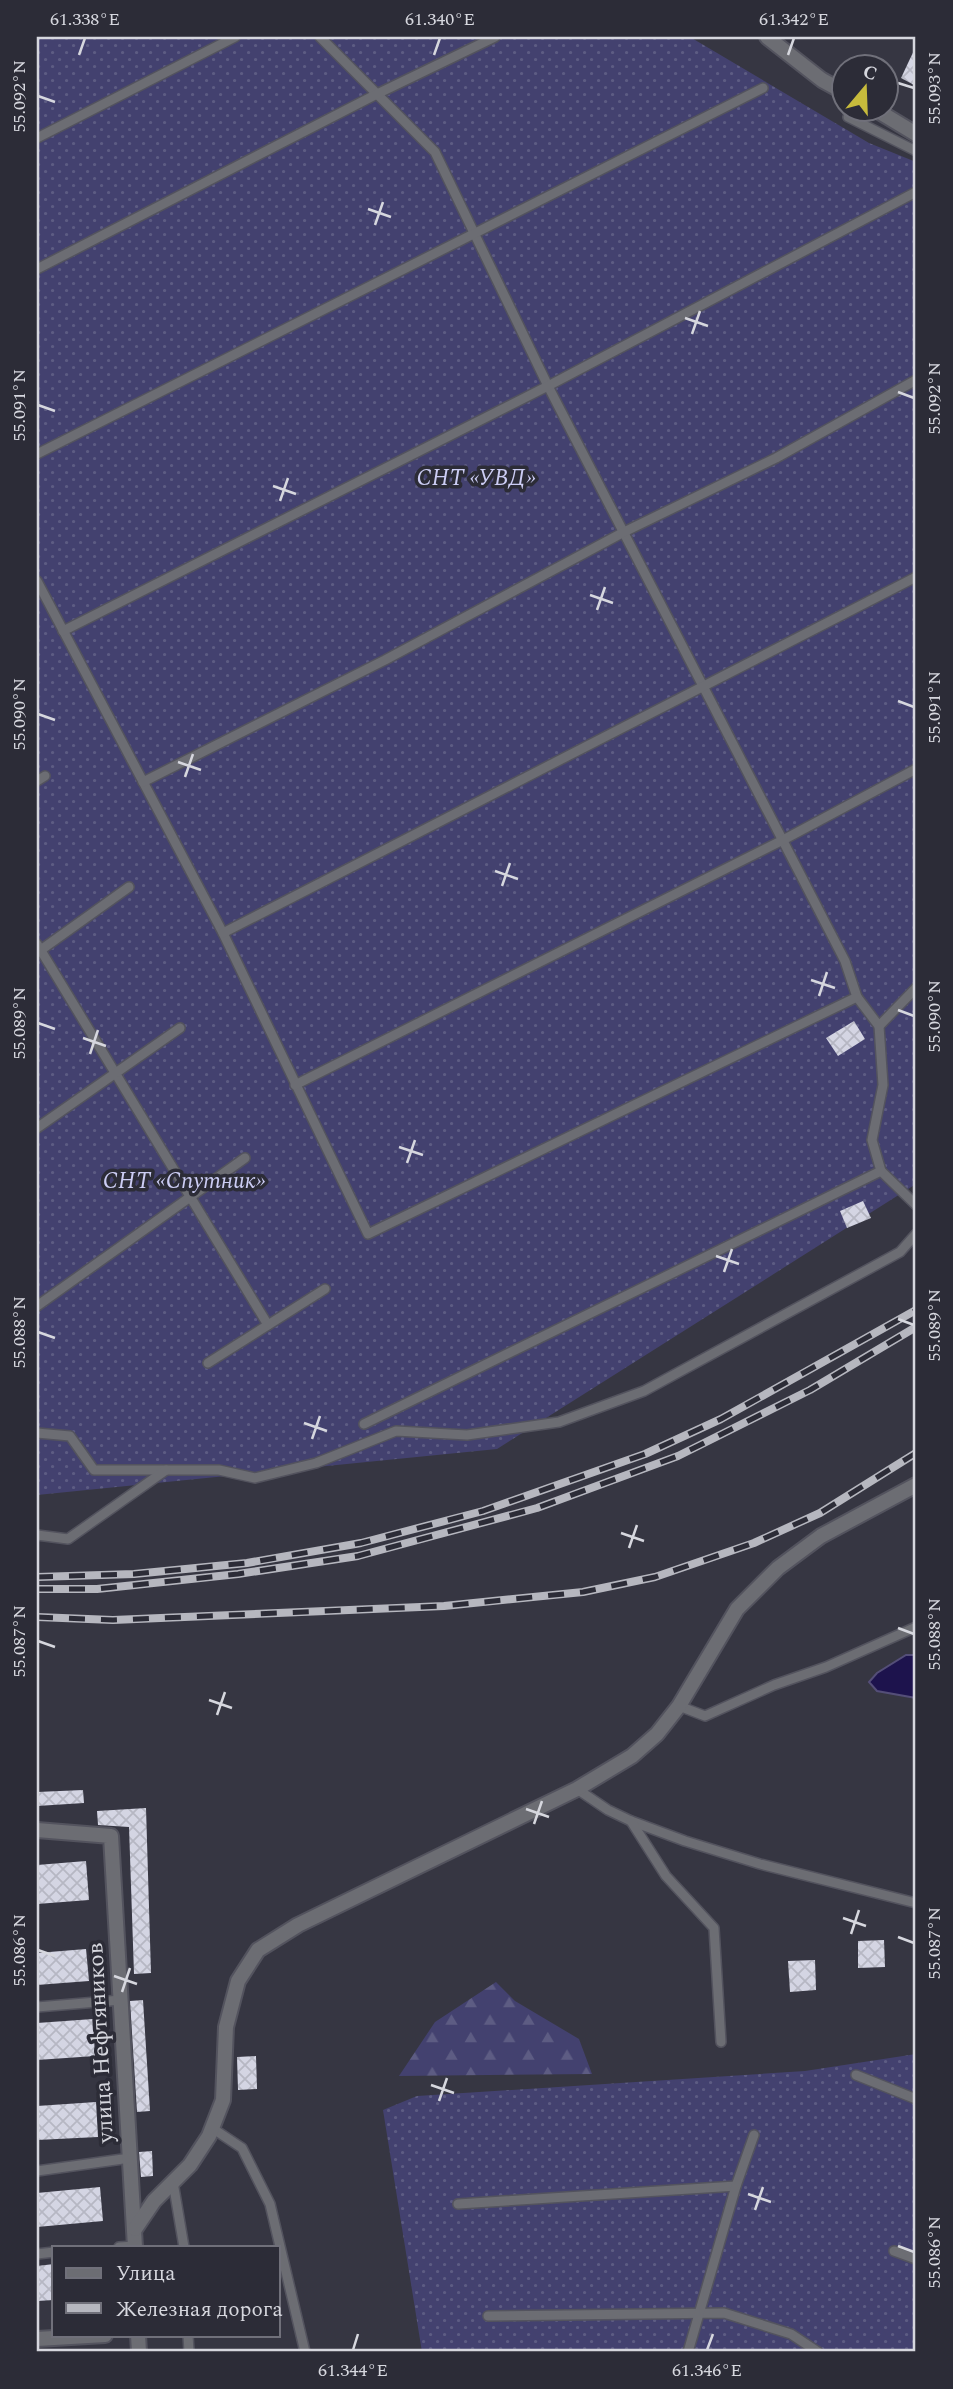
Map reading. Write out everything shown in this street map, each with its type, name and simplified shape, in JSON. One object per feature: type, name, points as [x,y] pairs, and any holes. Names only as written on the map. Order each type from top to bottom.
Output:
[{"type":"street","points":[[767,37],[830,84]]},
{"type":"street","points":[[896,122],[916,134]]},
{"type":"street","points":[[135,2229],[154,2201],[190,2165],[212,2128],[223,2100],[226,2027],[238,1982],[258,1950],[298,1925],[577,1789],[632,1756],[657,1734],[679,1706],[737,1609],[778,1568],[821,1536],[916,1485]]},
{"type":"street","name":"улица Нефтяников","points":[[37,1830],[111,1836],[135,2246]]},
{"type":"street","points":[[37,2339],[88,2336]]},
{"type":"lane","points":[[37,138],[235,37]]},
{"type":"lane","points":[[320,37],[435,152],[548,386],[845,961],[857,997],[879,1026],[883,1086],[872,1140],[881,1171],[916,1205]]},
{"type":"lane","points":[[37,269],[377,94],[495,37]]},
{"type":"lane","points":[[37,454],[763,88]]},
{"type":"lane","points":[[858,122],[916,151]]},
{"type":"lane","points":[[63,631],[548,386],[916,192]]},
{"type":"lane","points":[[143,782],[385,660],[624,532],[776,458],[916,380]]},
{"type":"lane","points":[[223,933],[916,577]]},
{"type":"lane","points":[[37,581],[223,933],[368,1234],[857,997]]},
{"type":"lane","points":[[295,1085],[916,769]]},
{"type":"lane","points":[[129,887],[38,949],[268,1325]]},
{"type":"lane","points":[[879,1026],[916,988]]},
{"type":"lane","points":[[37,1128],[180,1028]]},
{"type":"lane","points":[[37,1306],[245,1158]]},
{"type":"lane","points":[[364,1424],[881,1171]]},
{"type":"lane","points":[[37,1433],[70,1436],[94,1470],[219,1470],[255,1478],[316,1463],[396,1432],[467,1435],[559,1422],[644,1391],[900,1252],[916,1234]]},
{"type":"lane","points":[[208,1363],[325,1289]]},
{"type":"lane","points":[[37,1535],[68,1539],[168,1469]]},
{"type":"lane","points":[[679,1706],[705,1716],[916,1627]]},
{"type":"lane","points":[[577,1789],[608,1810],[685,1841],[760,1864],[916,1903]]},
{"type":"lane","points":[[631,1821],[666,1876],[714,1928],[721,2042]]},
{"type":"lane","points":[[37,2007],[121,2000]]},
{"type":"lane","points":[[856,2075],[916,2099]]},
{"type":"lane","points":[[212,2128],[242,2148],[270,2204],[280,2246]]},
{"type":"lane","points":[[688,2352],[736,2186],[754,2135]]},
{"type":"lane","points":[[37,2171],[131,2158]]},
{"type":"lane","points":[[173,2182],[184,2246]]},
{"type":"lane","points":[[458,2204],[736,2186]]},
{"type":"lane","points":[[280,2246],[305,2352]]},
{"type":"lane","points":[[894,2251],[916,2259]]},
{"type":"lane","points":[[488,2316],[724,2313],[791,2334],[818,2352]]},
{"type":"green space","name":"СНТ «УВД»","points":[[37,37],[690,37],[830,122],[869,143],[916,162],[916,1184],[497,1449],[37,1495]]},
{"type":"green space","points":[[496,1982],[515,2001],[579,2039],[592,2074],[399,2076],[435,2022]]},
{"type":"green space","points":[[916,2054],[916,2352],[422,2352],[383,2110],[417,2096],[805,2071]]},
{"type":"shaded area","points":[[906,1655],[916,1655],[916,1698],[877,1691],[869,1682],[877,1673]]},
{"type":"building","points":[[916,46],[916,86],[901,78]]},
{"type":"building","points":[[854,1021],[865,1039],[838,1056],[826,1038]]},
{"type":"building","points":[[863,1201],[871,1218],[847,1228],[840,1211]]},
{"type":"building","points":[[83,1790],[84,1803],[37,1806],[37,1792]]},
{"type":"building","points":[[146,1808],[151,1973],[134,1974],[129,1827],[98,1825],[97,1811]]},
{"type":"building","points":[[86,1861],[89,1900],[37,1904],[37,1865]]},
{"type":"building","points":[[884,1940],[885,1967],[858,1968],[858,1941]]},
{"type":"building","points":[[86,1949],[89,1981],[37,1985],[37,1953]]},
{"type":"building","points":[[815,1960],[816,1990],[790,1992],[788,1961]]},
{"type":"building","points":[[143,2000],[150,2111],[137,2112],[130,2001]]},
{"type":"building","points":[[93,2019],[95,2056],[37,2060],[37,2023]]},
{"type":"building","points":[[256,2056],[257,2089],[238,2090],[237,2057]]},
{"type":"building","points":[[96,2102],[98,2137],[37,2140],[37,2106]]},
{"type":"building","points":[[152,2151],[153,2176],[141,2177],[139,2152]]},
{"type":"building","points":[[100,2187],[103,2221],[37,2227],[37,2193]]},
{"type":"building","points":[[52,2264],[52,2300],[37,2301],[37,2266]]},
{"type":"railway","points":[[37,1577],[134,1574],[247,1563],[361,1543],[483,1511],[645,1454],[721,1419],[916,1310]]},
{"type":"railway","points":[[37,1589],[97,1589],[238,1574],[358,1556],[537,1508],[678,1456],[810,1390],[916,1327]]},
{"type":"railway","points":[[37,1617],[113,1620],[444,1606],[583,1592],[655,1577],[754,1543],[820,1513],[916,1453]]},
{"type":"park label","name":"СНТ «Спутник»","points":[[184,1181]]}]
